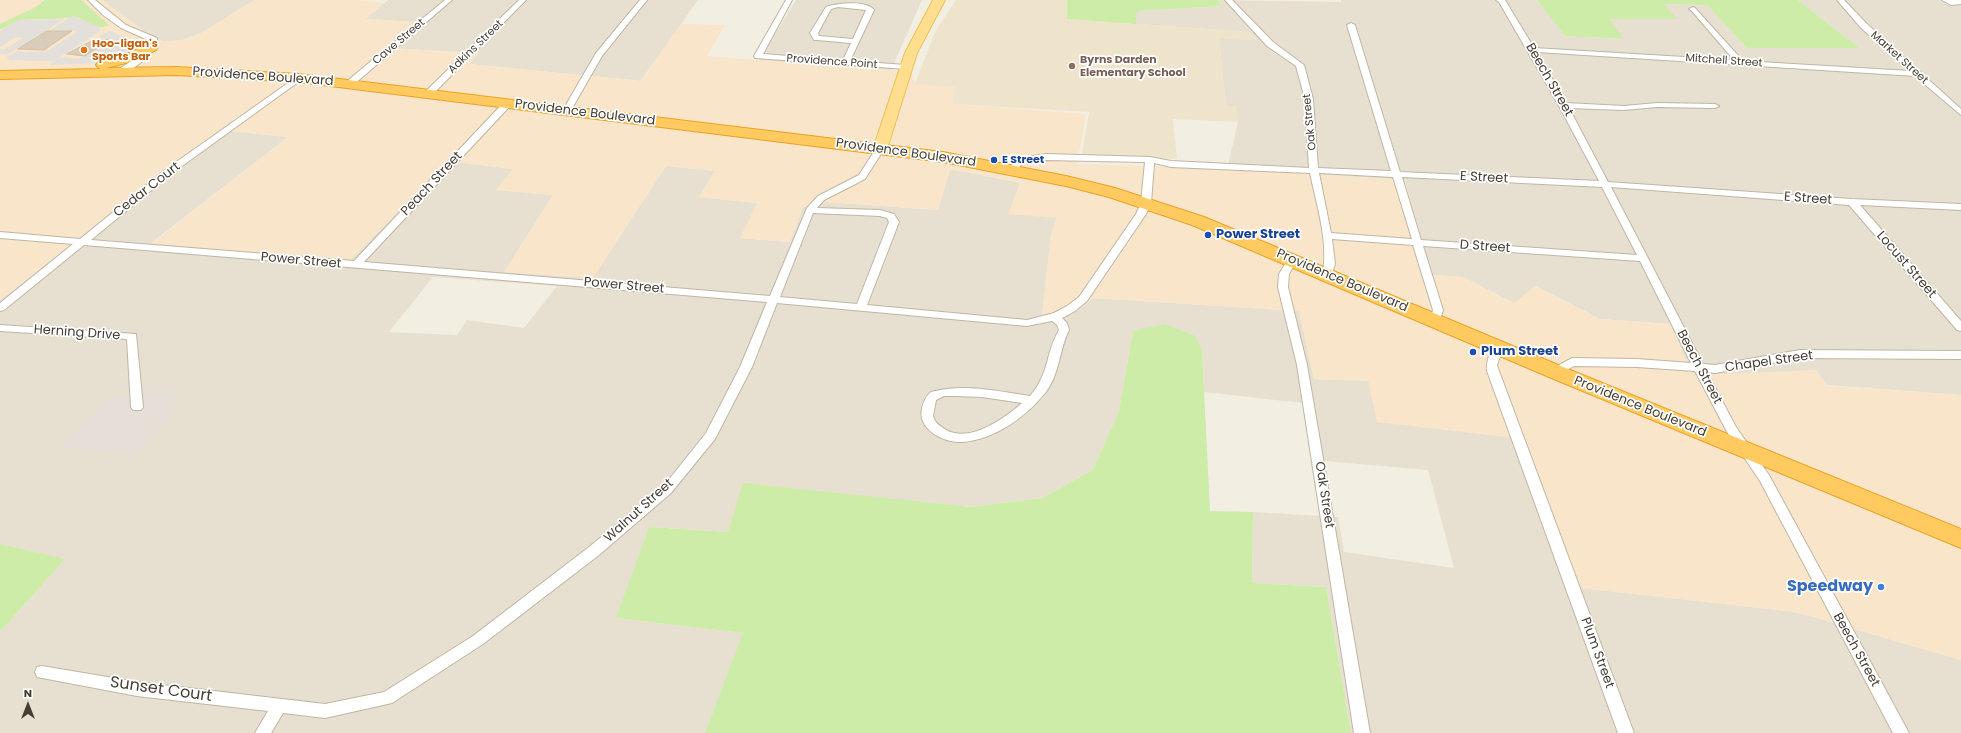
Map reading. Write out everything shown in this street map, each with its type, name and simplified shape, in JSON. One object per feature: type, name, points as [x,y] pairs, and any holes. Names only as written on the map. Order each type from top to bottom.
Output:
[{"type":"highway","points":[[72,73],[120,61],[150,50],[149,60],[168,65],[177,71]]},
{"type":"highway","name":"Providence Boulevard","points":[[0,75],[177,71],[298,78],[943,157],[1066,181],[1146,203],[1204,223],[1498,348],[1961,539]]},
{"type":"main road","points":[[880,149],[906,67],[920,33],[939,0]]},
{"type":"street","points":[[92,1],[102,0]]},
{"type":"street","name":"Cave Street","points":[[349,84],[449,0]]},
{"type":"street","name":"Adkins Street","points":[[428,94],[523,0]]},
{"type":"street","points":[[567,110],[599,55],[644,0]]},
{"type":"street","name":"Providence Point","points":[[790,0],[758,56],[906,67]]},
{"type":"street","name":"Oak Street","points":[[1228,0],[1270,44],[1300,65],[1309,99],[1314,170],[1327,236],[1330,264],[1327,275]]},
{"type":"street","name":"Beech Street","points":[[1499,0],[1502,1],[1533,50],[1565,105],[1698,367],[1744,449],[1765,478],[1835,612],[1901,733]]},
{"type":"street","name":"Market Street","points":[[1840,0],[1864,26],[1961,113]]},
{"type":"street","points":[[1945,0],[1951,3],[1961,2]]},
{"type":"street","points":[[92,1],[133,32],[148,36],[154,40],[150,50],[121,72]]},
{"type":"street","points":[[845,63],[856,41],[870,10],[868,7],[837,5],[828,8],[814,33],[814,36],[817,38],[856,41]]},
{"type":"street","points":[[1693,9],[1740,62]]},
{"type":"street","points":[[1351,25],[1438,310],[1435,320]]},
{"type":"street","name":"Mitchell Street","points":[[1533,50],[1916,74]]},
{"type":"street","name":"Cedar Court","points":[[0,308],[168,172],[298,78]]},
{"type":"street","name":"Peach Street","points":[[356,265],[508,103]]},
{"type":"street","points":[[1565,105],[1624,108],[1657,105],[1715,106]]},
{"type":"street","name":"Walnut Street","points":[[280,705],[325,711],[387,698],[478,640],[594,551],[667,490],[711,436],[746,367],[810,210],[821,198],[862,177],[880,149]]},
{"type":"street","name":"E Street","points":[[1013,170],[1019,161],[1046,157],[1150,160],[1171,164],[1605,184],[1852,202],[1961,207]]},
{"type":"street","name":"Power Street","points":[[0,235],[773,299],[1027,323],[1054,317],[1071,309],[1083,299],[1127,236],[1146,203],[1150,160]]},
{"type":"street","name":"Locust Street","points":[[1852,202],[1961,328]]},
{"type":"street","points":[[810,210],[880,213],[891,216],[894,222],[862,308]]},
{"type":"street","name":"D Street","points":[[1327,236],[1642,258]]},
{"type":"street","name":"Oak Street","points":[[1292,260],[1284,274],[1283,287],[1302,365],[1362,733]]},
{"type":"street","points":[[1032,400],[976,393],[951,392],[935,395],[930,400],[926,414],[932,426],[947,436],[971,437],[992,429],[1032,400],[1043,389],[1051,371],[1057,340],[1064,330],[1062,323],[1054,317]]},
{"type":"street","name":"Herning Drive","points":[[0,328],[132,336],[137,407]]},
{"type":"street","name":"Plum Street","points":[[1498,348],[1492,365],[1493,371],[1626,733]]},
{"type":"street","name":"Chapel Street","points":[[1556,372],[1572,362],[1637,363],[1715,369],[1800,354],[1961,355]]},
{"type":"street","name":"Sunset Court","points":[[42,672],[137,689],[280,705]]},
{"type":"street","points":[[263,733],[280,705]]},
{"type":"shaded area","points":[[0,0],[102,0],[144,31],[163,41],[182,40],[201,33],[255,0],[357,0],[384,3],[366,19],[417,22],[388,48],[479,53],[469,64],[640,81],[681,24],[725,25],[707,56],[912,72],[915,84],[955,87],[952,104],[1086,114],[1077,164],[1227,169],[1405,180],[1431,275],[1463,277],[1514,303],[1535,286],[1600,319],[1670,324],[1693,375],[1816,370],[1828,386],[1961,395],[1961,660],[1796,612],[1581,588],[1523,439],[1377,422],[1368,381],[1314,379],[1299,311],[1093,298],[1073,314],[1046,324],[1042,316],[1051,234],[1057,218],[1008,214],[1020,183],[973,173],[950,170],[938,210],[827,202],[803,207],[790,242],[740,238],[757,203],[699,197],[715,171],[666,166],[593,278],[504,272],[553,195],[496,190],[513,169],[449,161],[349,261],[151,244],[288,137],[219,130],[0,300]]},
{"type":"shaded area","points":[[102,0],[255,0],[201,33],[182,40],[163,42],[144,31]]},
{"type":"shaded area","points":[[388,0],[698,0],[641,81],[469,64],[479,53],[387,48],[417,22],[365,19]]},
{"type":"shaded area","points":[[796,0],[922,0],[891,70],[759,60]]},
{"type":"shaded area","name":"Byrns Darden Elementary School","points":[[956,0],[1072,0],[1070,19],[1249,32],[1257,40],[1219,39],[1226,105],[1236,106],[1238,122],[1173,119],[1177,159],[1082,156],[1089,112],[952,104],[955,87],[915,84],[935,32]]},
{"type":"shaded area","points":[[1217,0],[1341,2],[1341,0],[1537,0],[1565,36],[1623,39],[1608,19],[1676,19],[1664,4],[1707,5],[1747,48],[1859,48],[1798,0],[1961,0],[1961,395],[1693,375],[1670,324],[1600,319],[1536,286],[1514,303],[1463,277],[1431,275],[1405,180],[1227,169],[1238,122],[1226,106],[1219,39],[1257,39],[1249,32],[1136,24],[1137,11],[1222,6]]},
{"type":"shaded area","points":[[72,16],[99,27],[100,31],[54,61],[8,60],[9,59],[6,58],[16,52],[46,52],[78,31],[51,30]]},
{"type":"shaded area","points":[[64,19],[8,54],[0,54],[0,49],[4,50],[23,38],[15,37],[0,47],[0,31],[18,20]]},
{"type":"shaded area","points":[[109,31],[125,37],[118,39],[126,39],[135,43],[133,45],[137,44],[138,46],[111,61],[102,63],[49,65],[61,57],[78,59],[113,41],[98,37]]},
{"type":"shaded area","points":[[219,130],[288,137],[151,243],[349,261],[448,161],[513,169],[497,190],[553,195],[504,272],[592,278],[666,166],[715,171],[699,197],[758,203],[741,238],[790,242],[803,207],[827,202],[938,210],[950,169],[1021,183],[1057,218],[1051,234],[1042,316],[1073,314],[1093,298],[1299,311],[1314,379],[1369,381],[1523,439],[1581,588],[1796,612],[1961,660],[1961,733],[1351,733],[1326,587],[1252,583],[1253,512],[1338,517],[1344,552],[1454,568],[1428,470],[1313,460],[1303,403],[1204,392],[1202,350],[1133,331],[1119,411],[1093,470],[1042,498],[971,507],[880,498],[728,532],[649,527],[617,618],[744,633],[705,733],[0,733],[0,632],[64,560],[0,544],[0,300]],"holes":[[[433,277],[557,286],[524,328],[467,320],[457,335],[389,332]]]},
{"type":"shaded area","points":[[149,389],[174,391],[173,412],[135,455],[57,447],[107,400]]},
{"type":"green space","points":[[45,0],[81,0],[109,25],[98,27],[76,17],[72,17],[20,20],[0,29],[0,24],[35,8]]},
{"type":"green space","points":[[1067,0],[1217,0],[1222,6],[1137,11],[1136,24],[1067,19]]},
{"type":"green space","points":[[1537,0],[1798,0],[1859,48],[1747,48],[1707,5],[1664,4],[1677,19],[1609,19],[1624,39],[1565,36]]},
{"type":"green space","points":[[1165,324],[1195,336],[1202,350],[1210,511],[1253,512],[1252,583],[1326,587],[1351,733],[705,733],[743,633],[616,618],[649,527],[728,532],[743,483],[971,507],[1042,498],[1093,470],[1119,411],[1133,331]]},
{"type":"green space","points":[[0,544],[65,559],[0,632]]},
{"type":"building","points":[[47,31],[72,31],[44,50],[18,49]]},
{"type":"building","name":"Hoo-ligan's Sports Bar","points":[[96,39],[110,40],[85,56],[67,54]]},
{"type":"place","name":"Hoo-ligan's Sports Bar","points":[[84,50]]},
{"type":"place","name":"Byrns Darden Elementary School","points":[[1072,66]]},
{"type":"place","name":"E Street","points":[[994,160]]},
{"type":"place","name":"Power Street","points":[[1208,235]]},
{"type":"place","name":"Plum Street","points":[[1473,352]]},
{"type":"place","name":"Speedway","points":[[1881,587]]}]
